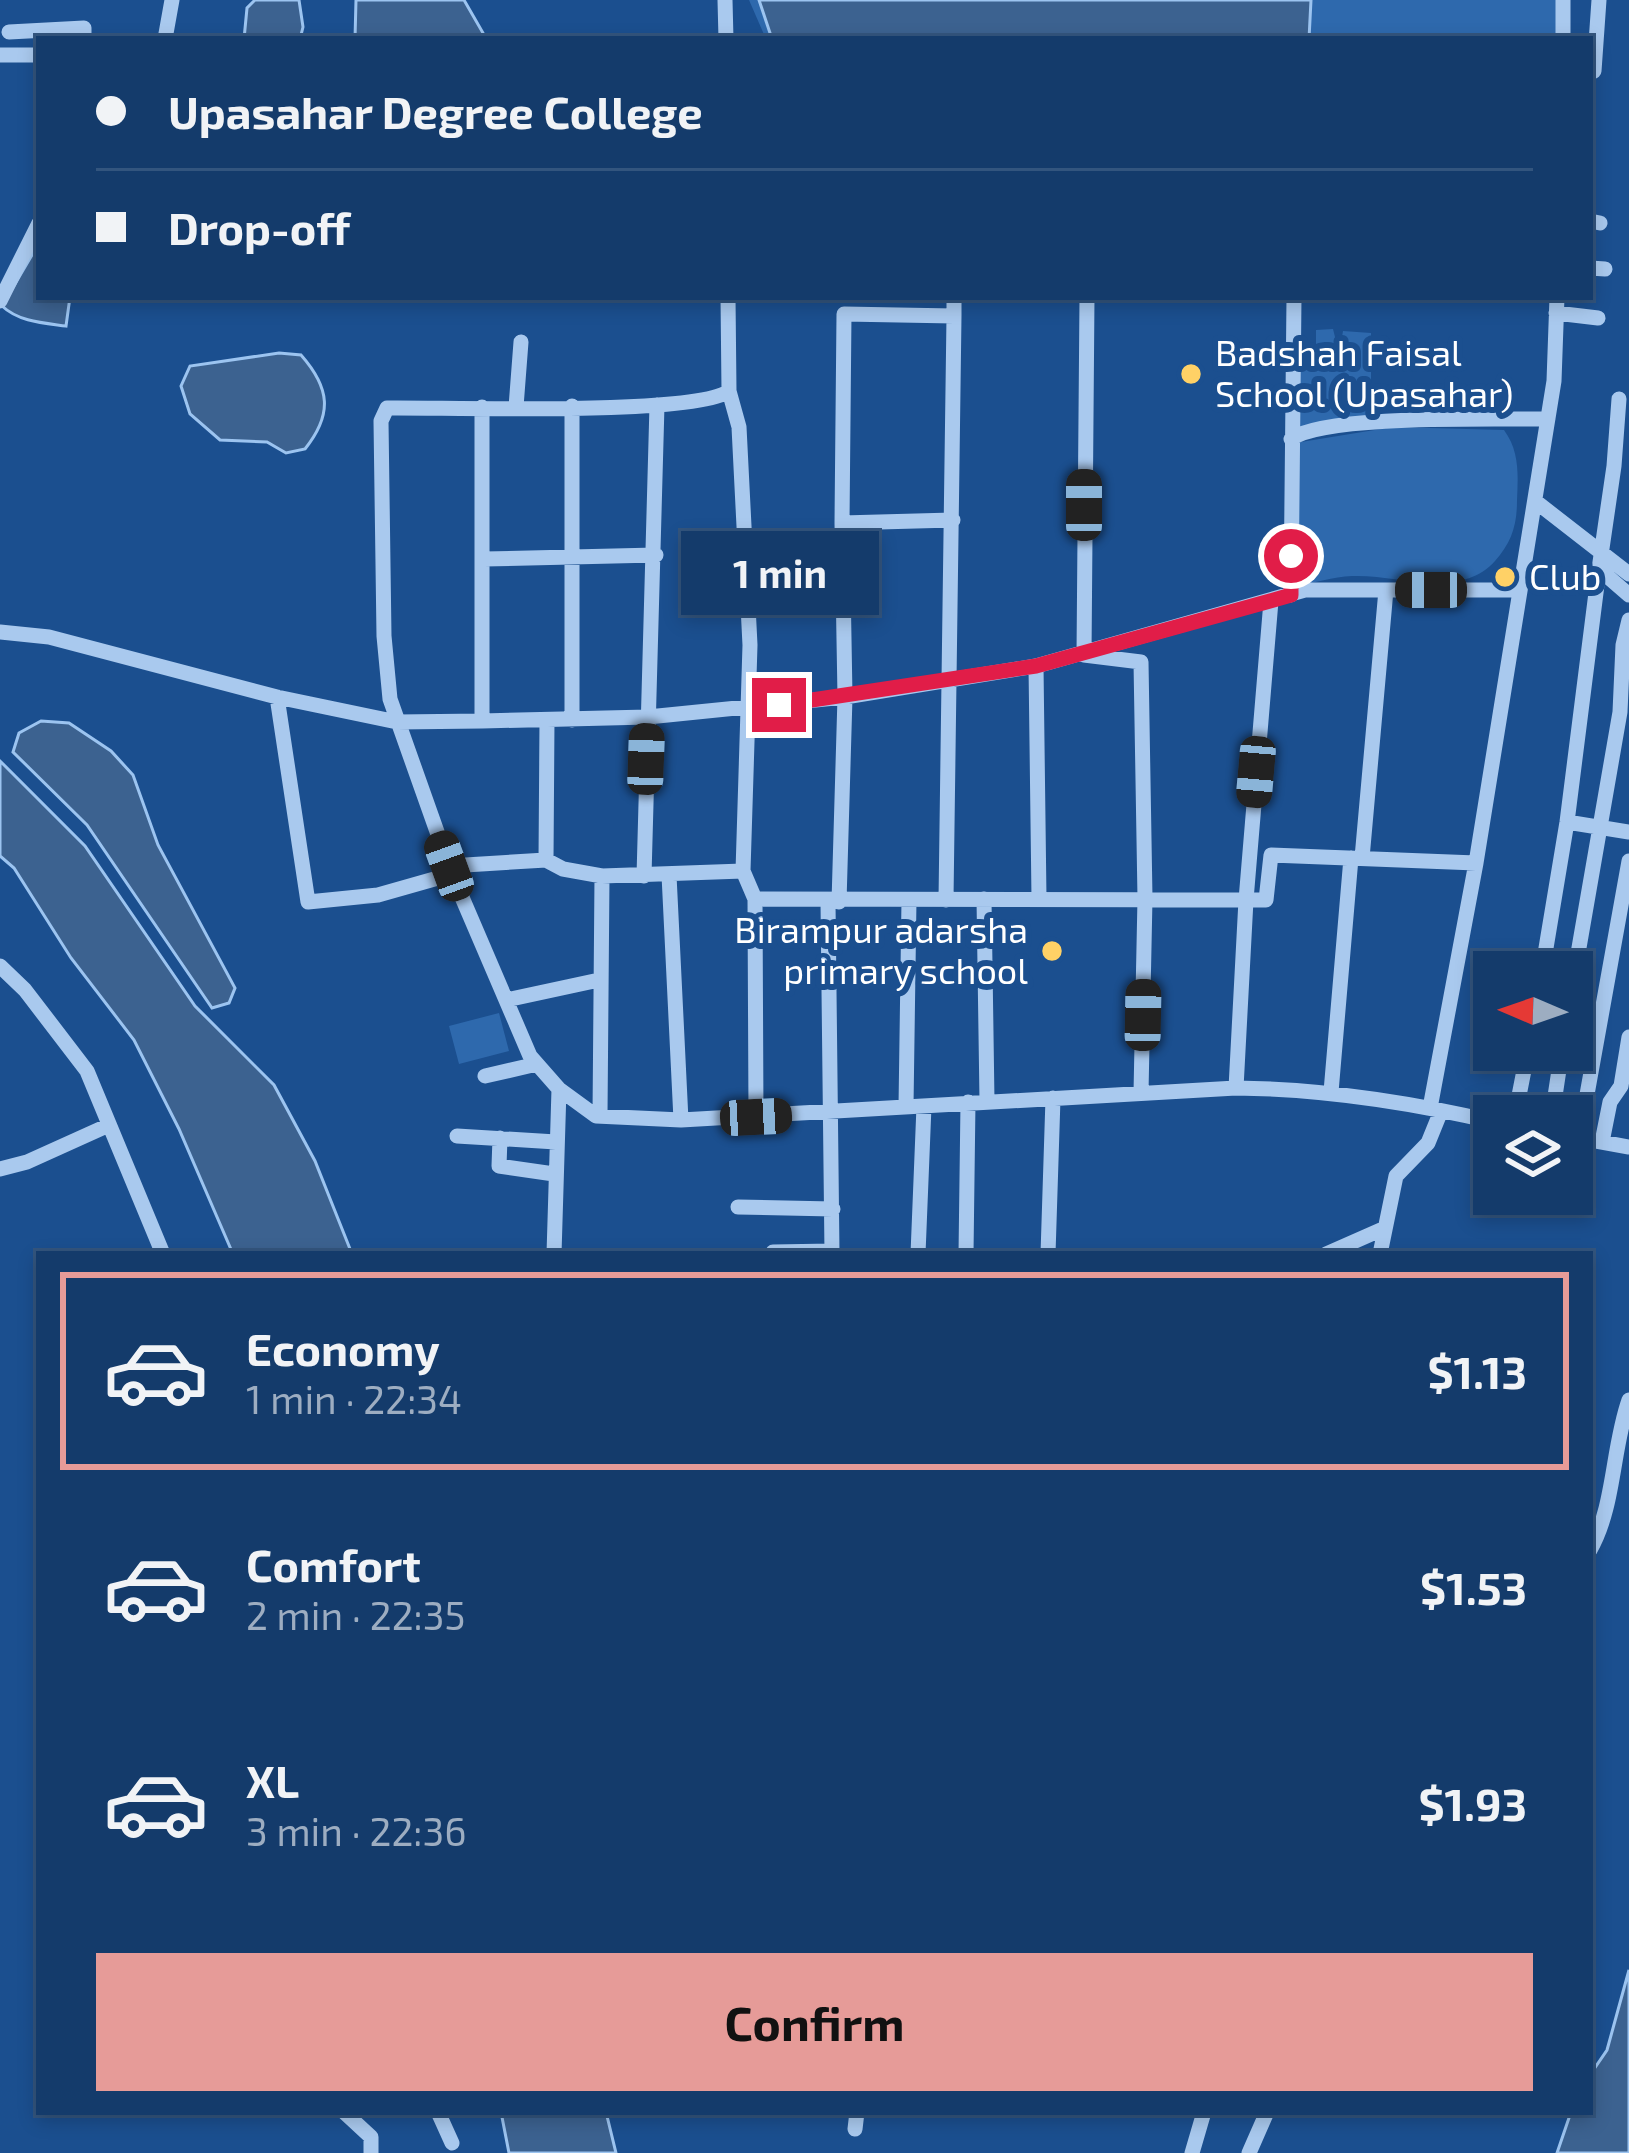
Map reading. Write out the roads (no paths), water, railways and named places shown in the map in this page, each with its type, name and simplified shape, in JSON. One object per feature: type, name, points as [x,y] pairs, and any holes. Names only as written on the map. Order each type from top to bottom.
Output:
[{"type":"street","points":[[166,36],[172,0]]},
{"type":"street","points":[[725,0],[726,36]]},
{"type":"street","points":[[1563,0],[1563,36]]},
{"type":"street","points":[[1594,71],[1599,0]]},
{"type":"street","points":[[9,32],[84,28],[84,36]]},
{"type":"street","points":[[0,55],[36,55]]},
{"type":"street","points":[[0,301],[36,229]]},
{"type":"street","points":[[728,300],[729,391],[739,427],[750,645],[743,871],[755,899],[756,1117]]},
{"type":"street","points":[[946,900],[954,300]]},
{"type":"street","points":[[1084,655],[1087,300]]},
{"type":"street","points":[[1291,595],[1294,300]]},
{"type":"street","points":[[1381,1251],[1396,1177],[1429,1143],[1436,1110],[1554,381],[1556,305],[1598,318]]},
{"type":"street","points":[[832,1251],[834,902],[844,697],[844,306],[954,316]]},
{"type":"street","points":[[516,407],[521,342]]},
{"type":"street","points":[[729,391],[718,399],[657,405],[387,408],[381,421],[384,636],[390,699],[451,870],[506,1000],[537,1064],[559,1089],[600,1116],[681,1120],[1236,1088],[1331,1092],[1473,1118]]},
{"type":"street","points":[[1546,951],[1625,397]]},
{"type":"street","points":[[644,876],[657,405]]},
{"type":"street","points":[[482,406],[482,721]]},
{"type":"street","points":[[572,406],[572,720]]},
{"type":"street","points":[[1291,439],[1301,432],[1354,425],[1548,419]]},
{"type":"street","points":[[1535,501],[1629,574]]},
{"type":"street","points":[[842,523],[952,520]]},
{"type":"street","points":[[484,559],[656,555]]},
{"type":"street","points":[[1599,568],[1629,595]]},
{"type":"street","points":[[0,632],[49,637],[277,697],[397,722],[572,720],[747,709],[1036,666],[1305,590],[1520,590]]},
{"type":"street","points":[[1331,1092],[1386,590]]},
{"type":"street","points":[[1236,1088],[1270,601]]},
{"type":"street","points":[[1580,951],[1620,712],[1629,620]]},
{"type":"street","points":[[1084,655],[1141,662],[1145,898],[1141,1093]]},
{"type":"street","points":[[1036,666],[1039,898]]},
{"type":"street","points":[[277,697],[308,902],[378,895],[451,870],[547,860],[563,869],[602,876],[743,871]]},
{"type":"street","points":[[547,720],[547,860]]},
{"type":"street","points":[[1567,822],[1629,832]]},
{"type":"street","points":[[755,899],[1266,900],[1271,855],[1476,863]]},
{"type":"street","points":[[1584,1095],[1629,861]]},
{"type":"street","points":[[669,875],[681,1120]]},
{"type":"street","points":[[600,1116],[602,876]]},
{"type":"street","points":[[984,898],[987,1101]]},
{"type":"street","points":[[909,900],[918,1251]]},
{"type":"street","points":[[0,966],[25,990],[87,1071],[162,1251]]},
{"type":"street","points":[[506,1000],[599,980]]},
{"type":"street","points":[[1602,1142],[1610,1102],[1621,1086],[1629,1036]]},
{"type":"street","points":[[485,1076],[537,1064]]},
{"type":"street","points":[[554,1251],[559,1089]]},
{"type":"street","points":[[1048,1251],[1053,1098]]},
{"type":"street","points":[[967,1251],[968,1102]]},
{"type":"street","points":[[0,1169],[27,1162],[109,1125]]},
{"type":"street","points":[[457,1136],[556,1142]]},
{"type":"street","points":[[500,1138],[493,1170],[554,1174]]},
{"type":"street","points":[[1593,1141],[1629,1147]]},
{"type":"street","points":[[738,1207],[833,1209]]},
{"type":"street","points":[[1333,1251],[1385,1228]]},
{"type":"street","points":[[1593,1541],[1612,1483],[1618,1430],[1629,1400]]},
{"type":"street","points":[[347,2115],[371,2137],[371,2153]]},
{"type":"street","points":[[439,2115],[452,2143]]},
{"type":"street","points":[[1192,2153],[1203,2115]]},
{"type":"street","points":[[1249,2153],[1266,2115]]},
{"type":"place","name":"Badshah Faisal School (Upasahar)","points":[[1191,374]]},
{"type":"place","name":"Club","points":[[1505,577]]},
{"type":"place","name":"Birampur adarsha primary school","points":[[1052,951]]}]
